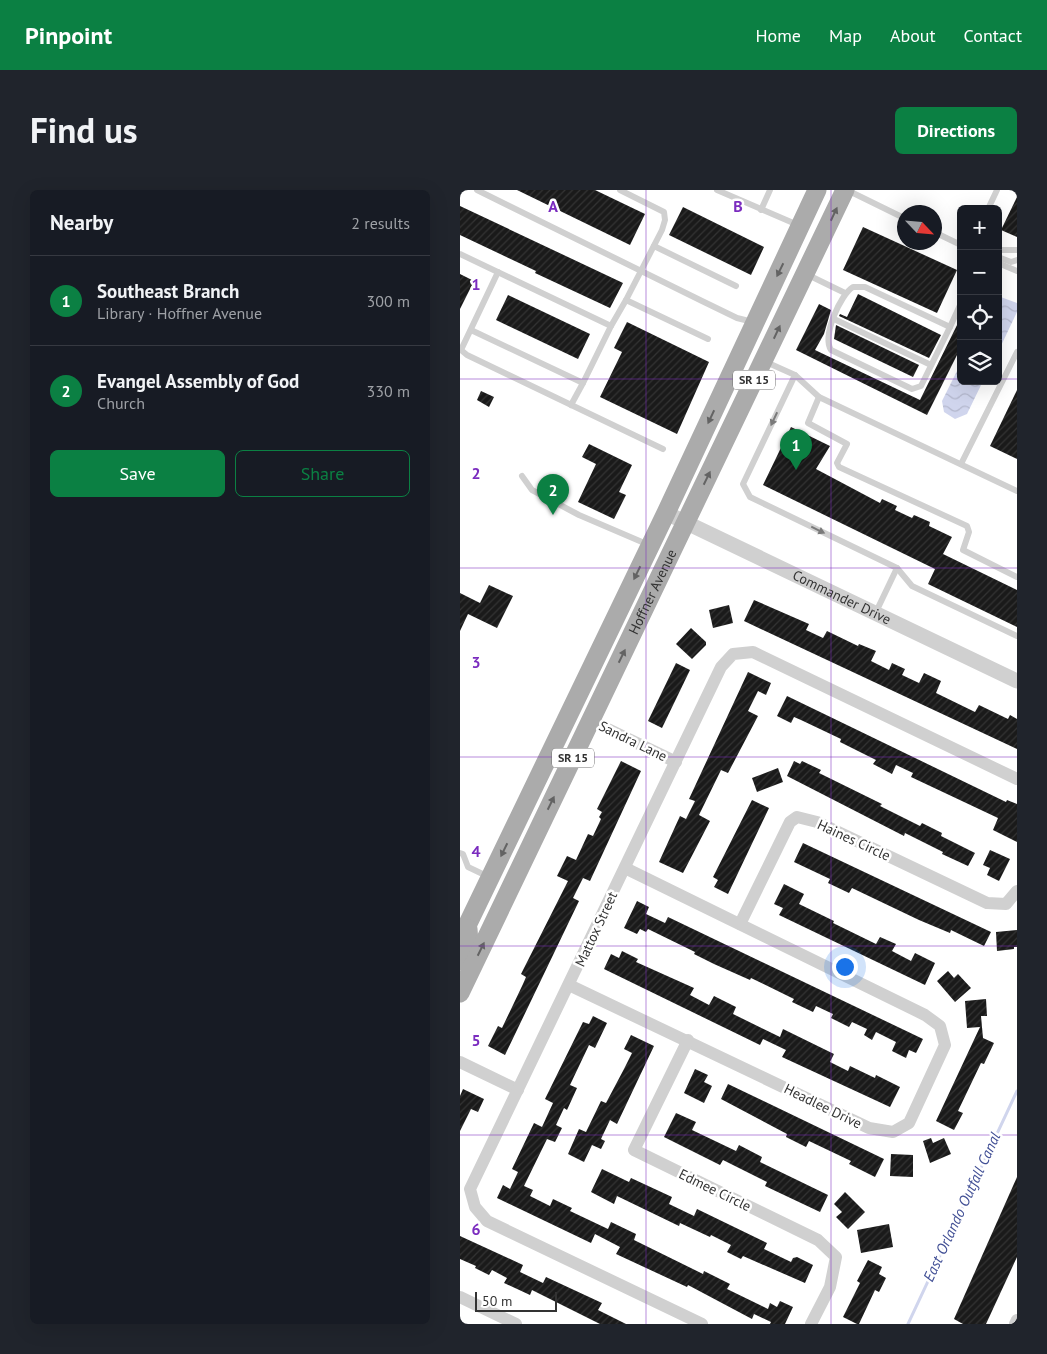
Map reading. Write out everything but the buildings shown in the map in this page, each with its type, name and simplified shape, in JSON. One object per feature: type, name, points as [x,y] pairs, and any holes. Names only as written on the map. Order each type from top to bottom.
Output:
[{"type":"main road","name":"Hoffner Avenue","points":[[462,929],[490,877],[666,513],[817,190]]},
{"type":"main road","name":"Hoffner Avenue","points":[[460,993],[846,190]]},
{"type":"main road","points":[[460,961],[470,942],[462,929]]},
{"type":"street","name":"Commander Drive","points":[[666,513],[1017,682]]},
{"type":"street","name":"Mattox Street","points":[[702,1324],[487,1222],[475,1207],[470,1189],[720,667],[733,654],[753,652],[1017,779]]},
{"type":"street","name":"Sandra Lane","points":[[591,721],[676,762]]},
{"type":"street","name":"Haines Circle","points":[[740,924],[790,822],[797,817],[817,822],[987,903],[1006,904],[1017,891]]},
{"type":"street","name":"Headlee Drive","points":[[569,985],[688,1040],[869,1128],[893,1132],[909,1122],[945,1046],[940,1026],[925,1014],[625,868]]},
{"type":"street","name":"Edmee Circle","points":[[688,1040],[634,1150],[818,1240],[836,1257],[830,1287],[811,1324]]},
{"type":"street","points":[[460,1062],[518,1090]]},
{"type":"street","points":[[460,1297],[516,1324]]},
{"type":"street","points":[[1015,1324],[1017,1320]]},
{"type":"lane","points":[[477,190],[737,318],[754,323]]},
{"type":"lane","points":[[571,405],[664,225],[664,212],[620,190]]},
{"type":"lane","points":[[717,190],[801,226]]},
{"type":"lane","points":[[761,210],[770,190]]},
{"type":"lane","points":[[846,190],[897,215]]},
{"type":"lane","points":[[990,205],[997,190]]},
{"type":"lane","points":[[942,236],[957,243]]},
{"type":"lane","points":[[654,246],[736,286]]},
{"type":"lane","points":[[1002,250],[1017,250]]},
{"type":"lane","points":[[460,254],[611,326]]},
{"type":"lane","points":[[1002,259],[1011,262],[1017,260]]},
{"type":"lane","points":[[1002,265],[1017,271]]},
{"type":"lane","points":[[498,272],[461,350],[467,355],[663,449]]},
{"type":"lane","points":[[804,274],[846,294]]},
{"type":"lane","points":[[950,326],[865,287],[853,287],[846,294],[828,330],[829,347],[849,359],[912,389],[921,386],[931,365],[950,326],[957,311]]},
{"type":"lane","points":[[626,300],[708,338]]},
{"type":"lane","points":[[834,319],[931,365]]},
{"type":"lane","points":[[471,330],[582,383]]},
{"type":"lane","points":[[961,464],[1017,352]]},
{"type":"lane","points":[[763,361],[795,375],[819,397],[1017,491]]},
{"type":"lane","points":[[795,375],[743,484],[750,497],[897,568],[912,586],[1017,636]]},
{"type":"lane","points":[[819,397],[808,423],[847,444],[837,463],[838,467],[967,526],[969,532],[963,550],[1017,577]]},
{"type":"lane","points":[[522,476],[532,490],[579,515],[650,545]]},
{"type":"lane","points":[[875,613],[897,568]]},
{"type":"lane","points":[[460,853],[463,854],[468,867],[490,877]]},
{"type":"water","points":[[1002,297],[1017,303],[1017,312],[1002,344]]},
{"type":"water","points":[[957,371],[957,385],[981,385],[967,414],[955,419],[944,412],[942,401]]},
{"type":"waterway","name":"East Orlando Outfall Canal","points":[[908,1324],[1017,1091]]},
{"type":"place","name":"Southeast Branch","points":[[796,470]]},
{"type":"place","name":"Evangel Assembly of God","points":[[553,515]]}]
